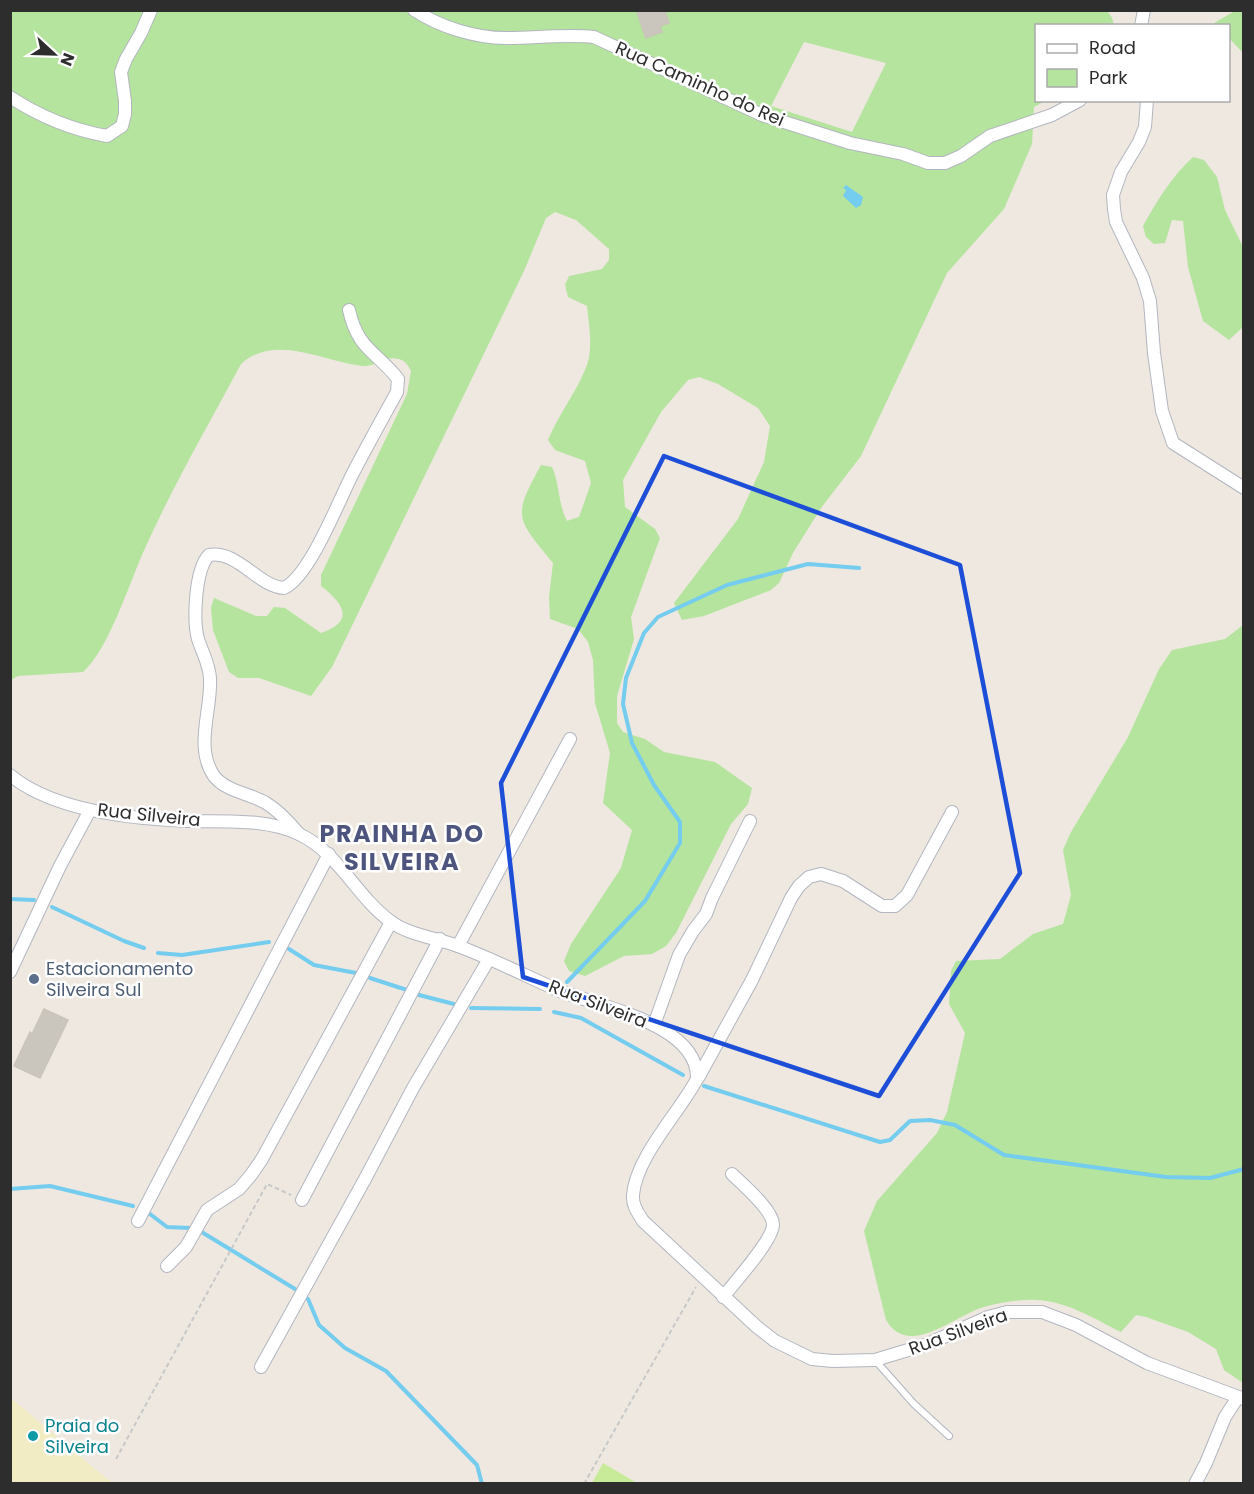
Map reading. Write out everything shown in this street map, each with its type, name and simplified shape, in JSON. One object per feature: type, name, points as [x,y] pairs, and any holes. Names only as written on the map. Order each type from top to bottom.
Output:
[{"type":"street","points":[[10,97],[30,110],[49,118],[87,133],[107,136],[122,126],[125,101],[121,72],[151,10]]},
{"type":"street","name":"Rua Caminho do Rei","points":[[414,10],[438,23],[485,36],[504,38],[578,35],[594,37],[762,115],[850,143],[903,154],[928,163],[945,163],[961,156],[990,136],[1052,115],[1076,102]]},
{"type":"street","points":[[1147,102],[1145,128],[1121,172],[1113,195],[1116,222],[1143,278],[1150,301],[1162,411],[1173,443],[1244,488]]},
{"type":"street","points":[[299,834],[267,803],[221,783],[212,772],[204,744],[210,680],[209,667],[196,630],[197,591],[204,560],[212,554],[230,558],[284,588],[295,580],[320,540],[397,392],[398,379],[388,366],[360,341],[349,310]]},
{"type":"street","points":[[458,946],[570,739]]},
{"type":"street","name":"Rua Silveira","points":[[10,775],[36,792],[90,810],[185,821],[261,824],[299,834],[329,854],[365,899],[391,922],[458,946],[562,992],[627,1013],[654,1025],[687,1049],[698,1069],[697,1080],[644,1162],[633,1196],[634,1206],[643,1221],[723,1297],[775,1341],[812,1359],[875,1360],[928,1344],[988,1317],[1007,1312],[1042,1312],[1076,1325],[1147,1363],[1241,1398]]},
{"type":"street","points":[[10,972],[60,866],[90,810]]},
{"type":"street","points":[[697,1080],[729,1024],[782,916],[800,886],[809,877],[820,874],[843,881],[882,906],[896,906],[907,896],[952,812]]},
{"type":"street","points":[[654,1025],[679,956],[706,914],[712,897],[750,821]]},
{"type":"street","points":[[138,1221],[329,854]]},
{"type":"street","points":[[167,1266],[186,1247],[207,1210],[239,1189],[251,1175],[334,1030],[391,922]]},
{"type":"street","points":[[302,1200],[440,939]]},
{"type":"street","points":[[261,1367],[413,1088],[489,959]]},
{"type":"street","points":[[723,1297],[772,1236],[773,1223],[767,1210],[732,1174]]},
{"type":"street","points":[[1195,1484],[1225,1417],[1241,1398]]},
{"type":"lane","points":[[875,1360],[914,1404],[949,1436]]},
{"type":"path","points":[[116,1459],[267,1184],[302,1200]]},
{"type":"path","points":[[584,1484],[702,1276]]},
{"type":"highlighted area","points":[[664,456],[960,565],[1020,873],[879,1096],[523,977],[501,783]]},
{"type":"green space","points":[[1107,10],[1112,18],[1114,24],[1035,24],[1035,102],[1043,102],[1034,107],[1032,144],[1004,209],[947,273],[861,456],[821,508],[793,553],[779,583],[771,590],[704,616],[682,620],[674,603],[738,519],[764,462],[770,426],[758,408],[718,384],[699,377],[688,380],[661,412],[623,480],[625,507],[655,529],[660,538],[631,617],[634,639],[617,696],[617,723],[623,732],[645,739],[664,752],[715,762],[752,788],[748,804],[731,824],[676,933],[666,946],[652,954],[624,956],[585,976],[569,971],[564,961],[571,944],[621,868],[632,830],[603,803],[610,753],[595,703],[593,660],[588,642],[578,629],[550,619],[549,597],[553,563],[531,536],[522,517],[525,496],[541,465],[552,467],[567,521],[579,517],[591,483],[585,461],[555,450],[548,440],[581,379],[589,355],[587,306],[568,297],[565,285],[569,276],[602,269],[609,260],[609,249],[576,220],[555,212],[546,218],[524,271],[332,667],[311,696],[259,678],[238,678],[229,672],[213,630],[211,608],[214,598],[256,616],[267,616],[274,607],[285,608],[321,633],[339,623],[342,617],[340,605],[321,586],[321,575],[407,394],[411,371],[406,363],[394,358],[363,366],[284,350],[254,355],[241,364],[168,500],[146,546],[111,631],[93,661],[83,672],[18,676],[11,680],[11,11]],"holes":[[[804,42],[886,63],[852,132],[771,106]]]},
{"type":"green space","points":[[1235,11],[1243,11],[1243,53],[1230,39],[1230,24],[1214,23]]},
{"type":"green space","points":[[1193,157],[1204,160],[1217,177],[1225,210],[1243,247],[1243,327],[1229,340],[1203,321],[1188,267],[1183,221],[1172,220],[1165,243],[1154,244],[1146,237],[1143,226],[1165,189]]},
{"type":"green space","points":[[1243,625],[1243,1383],[1224,1370],[1216,1349],[1188,1332],[1136,1315],[1121,1332],[1075,1309],[1038,1300],[1005,1302],[972,1311],[933,1331],[919,1335],[907,1336],[896,1331],[886,1320],[864,1231],[877,1201],[937,1133],[947,1112],[965,1033],[949,1004],[951,971],[956,961],[1000,959],[1033,934],[1063,924],[1071,895],[1063,850],[1071,832],[1128,737],[1159,669],[1172,650],[1225,639]]},
{"type":"green space","points":[[603,1463],[637,1483],[592,1483]]},
{"type":"sand","name":"Praia do Silveira","points":[[11,1398],[101,1474],[113,1483],[11,1483]]},
{"type":"water","points":[[846,185],[863,197],[861,205],[856,208],[843,196],[846,190],[843,188]]},
{"type":"building","points":[[636,10],[665,10],[669,23],[660,26],[662,32],[646,38]]},
{"type":"building","points":[[44,1009],[68,1020],[40,1078],[14,1066]]},
{"type":"waterway","points":[[567,982],[645,901],[680,843],[680,822],[654,785],[632,743],[623,704],[626,678],[644,633],[658,617],[727,585],[808,564],[859,568]]},
{"type":"waterway","points":[[10,899],[34,900]]},
{"type":"waterway","points":[[52,907],[144,948]]},
{"type":"waterway","points":[[158,953],[182,955],[269,942]]},
{"type":"waterway","points":[[289,949],[314,965],[356,973]]},
{"type":"waterway","points":[[370,978],[407,990]]},
{"type":"waterway","points":[[419,995],[454,1004]]},
{"type":"waterway","points":[[471,1008],[540,1009]]},
{"type":"waterway","points":[[554,1012],[581,1018],[683,1075]]},
{"type":"waterway","points":[[704,1086],[880,1142],[890,1140],[910,1121],[930,1120],[955,1125],[1004,1155],[1166,1177],[1210,1178],[1244,1169]]},
{"type":"waterway","points":[[10,1189],[50,1186],[133,1206]]},
{"type":"waterway","points":[[150,1214],[167,1227],[190,1228]]},
{"type":"waterway","points":[[200,1231],[295,1289]]},
{"type":"waterway","points":[[308,1299],[319,1325],[345,1348],[386,1371],[477,1465],[482,1484]]},
{"type":"place","name":"Estacionamento Silveira Sul","points":[[34,979]]},
{"type":"place","name":"Praia do Silveira","points":[[33,1436]]},
{"type":"district","name":"PRAINHA DO SILVEIRA","points":[[402,848]]}]
